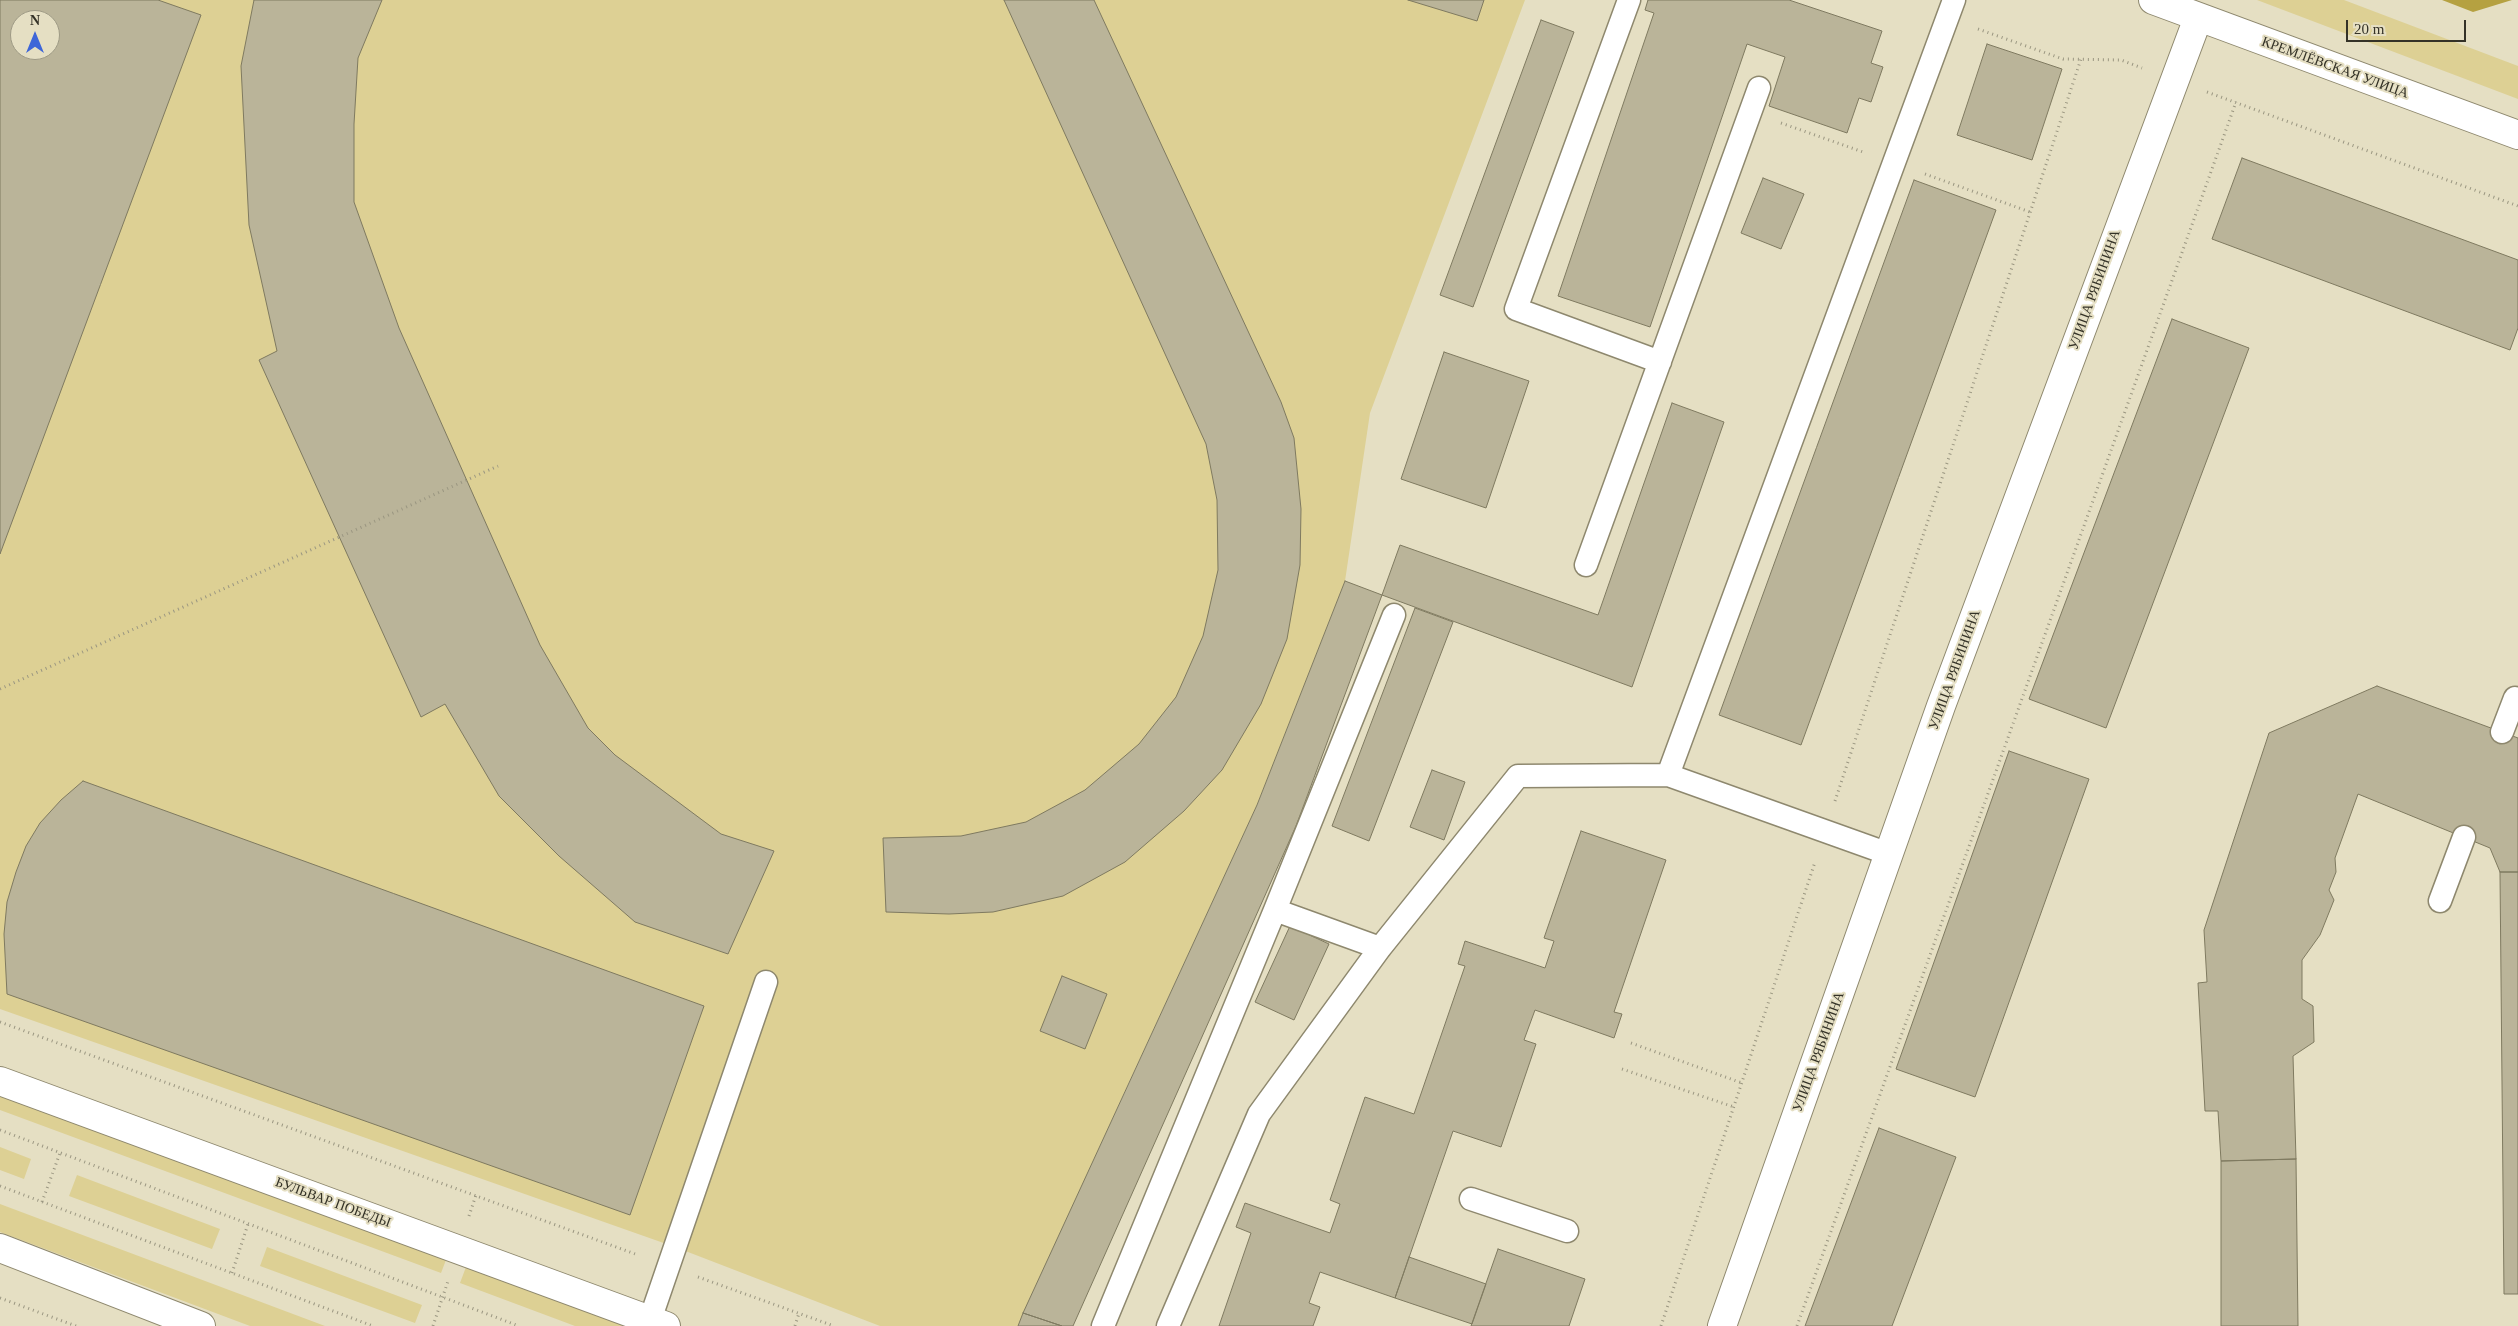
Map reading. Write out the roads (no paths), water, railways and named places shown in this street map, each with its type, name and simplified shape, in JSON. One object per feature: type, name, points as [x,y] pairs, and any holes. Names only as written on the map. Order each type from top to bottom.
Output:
[{"type":"street","name":"КРЕМЛЁВСКАЯ УЛИЦА","points":[[2153,0],[2518,135]]},
{"type":"street","name":"УЛИЦА РЯБИНИНА","points":[[1722,1326],[1941,706],[2198,18]]},
{"type":"street","name":"БУЛЬВАР ПОБЕДЫ","points":[[0,1080],[658,1323]]},
{"type":"street","points":[[0,1248],[201,1326]]},
{"type":"lane","points":[[1629,0],[1516,309],[1660,362]]},
{"type":"lane","points":[[1668,775],[1951,9]]},
{"type":"lane","points":[[1586,565],[1759,88]]},
{"type":"lane","points":[[1103,1326],[1275,910],[1394,615]]},
{"type":"lane","points":[[2502,732],[2515,698]]},
{"type":"lane","points":[[1168,1326],[1259,1114],[1380,948],[1518,776],[1668,775],[1889,854]]},
{"type":"lane","points":[[2440,901],[2464,837]]},
{"type":"lane","points":[[1275,910],[1380,948]]},
{"type":"lane","points":[[658,1323],[668,1266],[766,982]]},
{"type":"lane","points":[[1471,1199],[1567,1231]]}]
